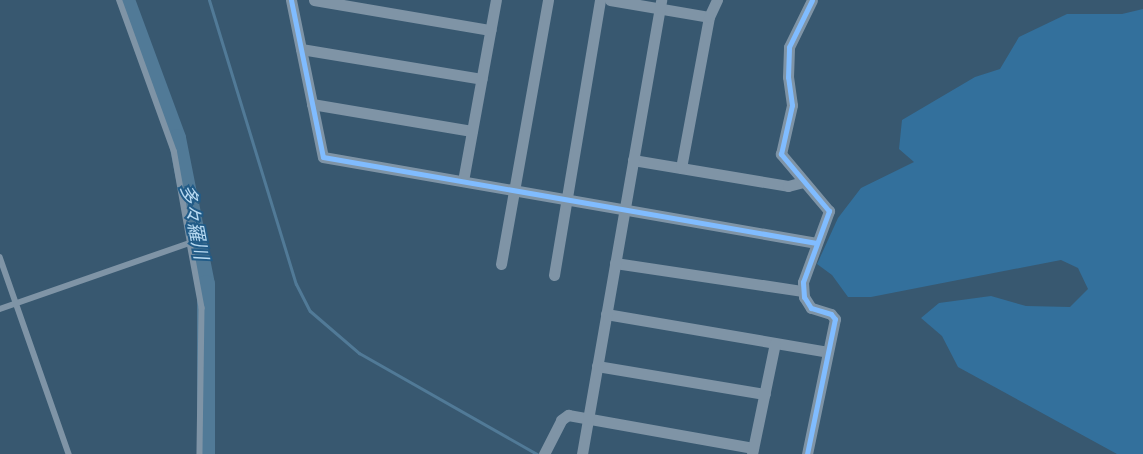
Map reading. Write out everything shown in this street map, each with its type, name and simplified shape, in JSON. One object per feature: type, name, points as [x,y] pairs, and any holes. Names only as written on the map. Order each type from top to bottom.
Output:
[{"type":"street","points":[[291,0],[323,157],[817,244]]},
{"type":"street","points":[[314,0],[490,30]]},
{"type":"street","points":[[463,181],[496,0]]},
{"type":"street","points":[[501,264],[548,0]]},
{"type":"street","points":[[554,275],[600,0]]},
{"type":"street","points":[[610,0],[660,4],[709,17]]},
{"type":"street","points":[[681,168],[709,17],[717,0]]},
{"type":"street","points":[[807,454],[835,319],[831,314],[811,308],[803,291],[808,260],[817,244],[829,211],[783,160],[781,146],[792,105],[788,77],[789,47],[812,0]]},
{"type":"street","points":[[582,454],[660,4]]},
{"type":"street","points":[[301,49],[482,80]]},
{"type":"street","points":[[312,104],[472,131]]},
{"type":"street","points":[[633,160],[788,186],[803,182]]},
{"type":"street","points":[[615,263],[803,291]]},
{"type":"street","points":[[606,314],[828,352]]},
{"type":"street","points":[[544,454],[561,420],[568,415],[753,451],[775,343]]},
{"type":"street","points":[[597,366],[765,394]]},
{"type":"lane","points":[[119,0],[174,152],[202,308],[200,454]]},
{"type":"lane","points":[[0,309],[190,243]]},
{"type":"lane","points":[[0,257],[69,454]]},
{"type":"shaded area","points":[[1143,9],[1143,454],[1117,454],[958,367],[942,336],[921,318],[939,303],[991,296],[1026,306],[1070,307],[1088,289],[1078,268],[1061,260],[871,297],[848,297],[832,275],[817,264],[838,218],[861,188],[914,162],[899,149],[902,120],[975,77],[1000,69],[1019,37],[1067,14],[1122,14]]},
{"type":"waterway","name":"多々羅川","points":[[126,0],[177,138],[206,284],[206,454]]},
{"type":"waterway","points":[[209,0],[296,284],[310,311],[359,353],[537,454]]},
{"type":"cycle path","points":[[291,0],[323,157],[817,243]]},
{"type":"cycle path","points":[[807,454],[835,319],[831,314],[811,308],[804,297],[803,282],[829,211],[781,154],[792,105],[788,77],[789,47],[812,0]]}]
